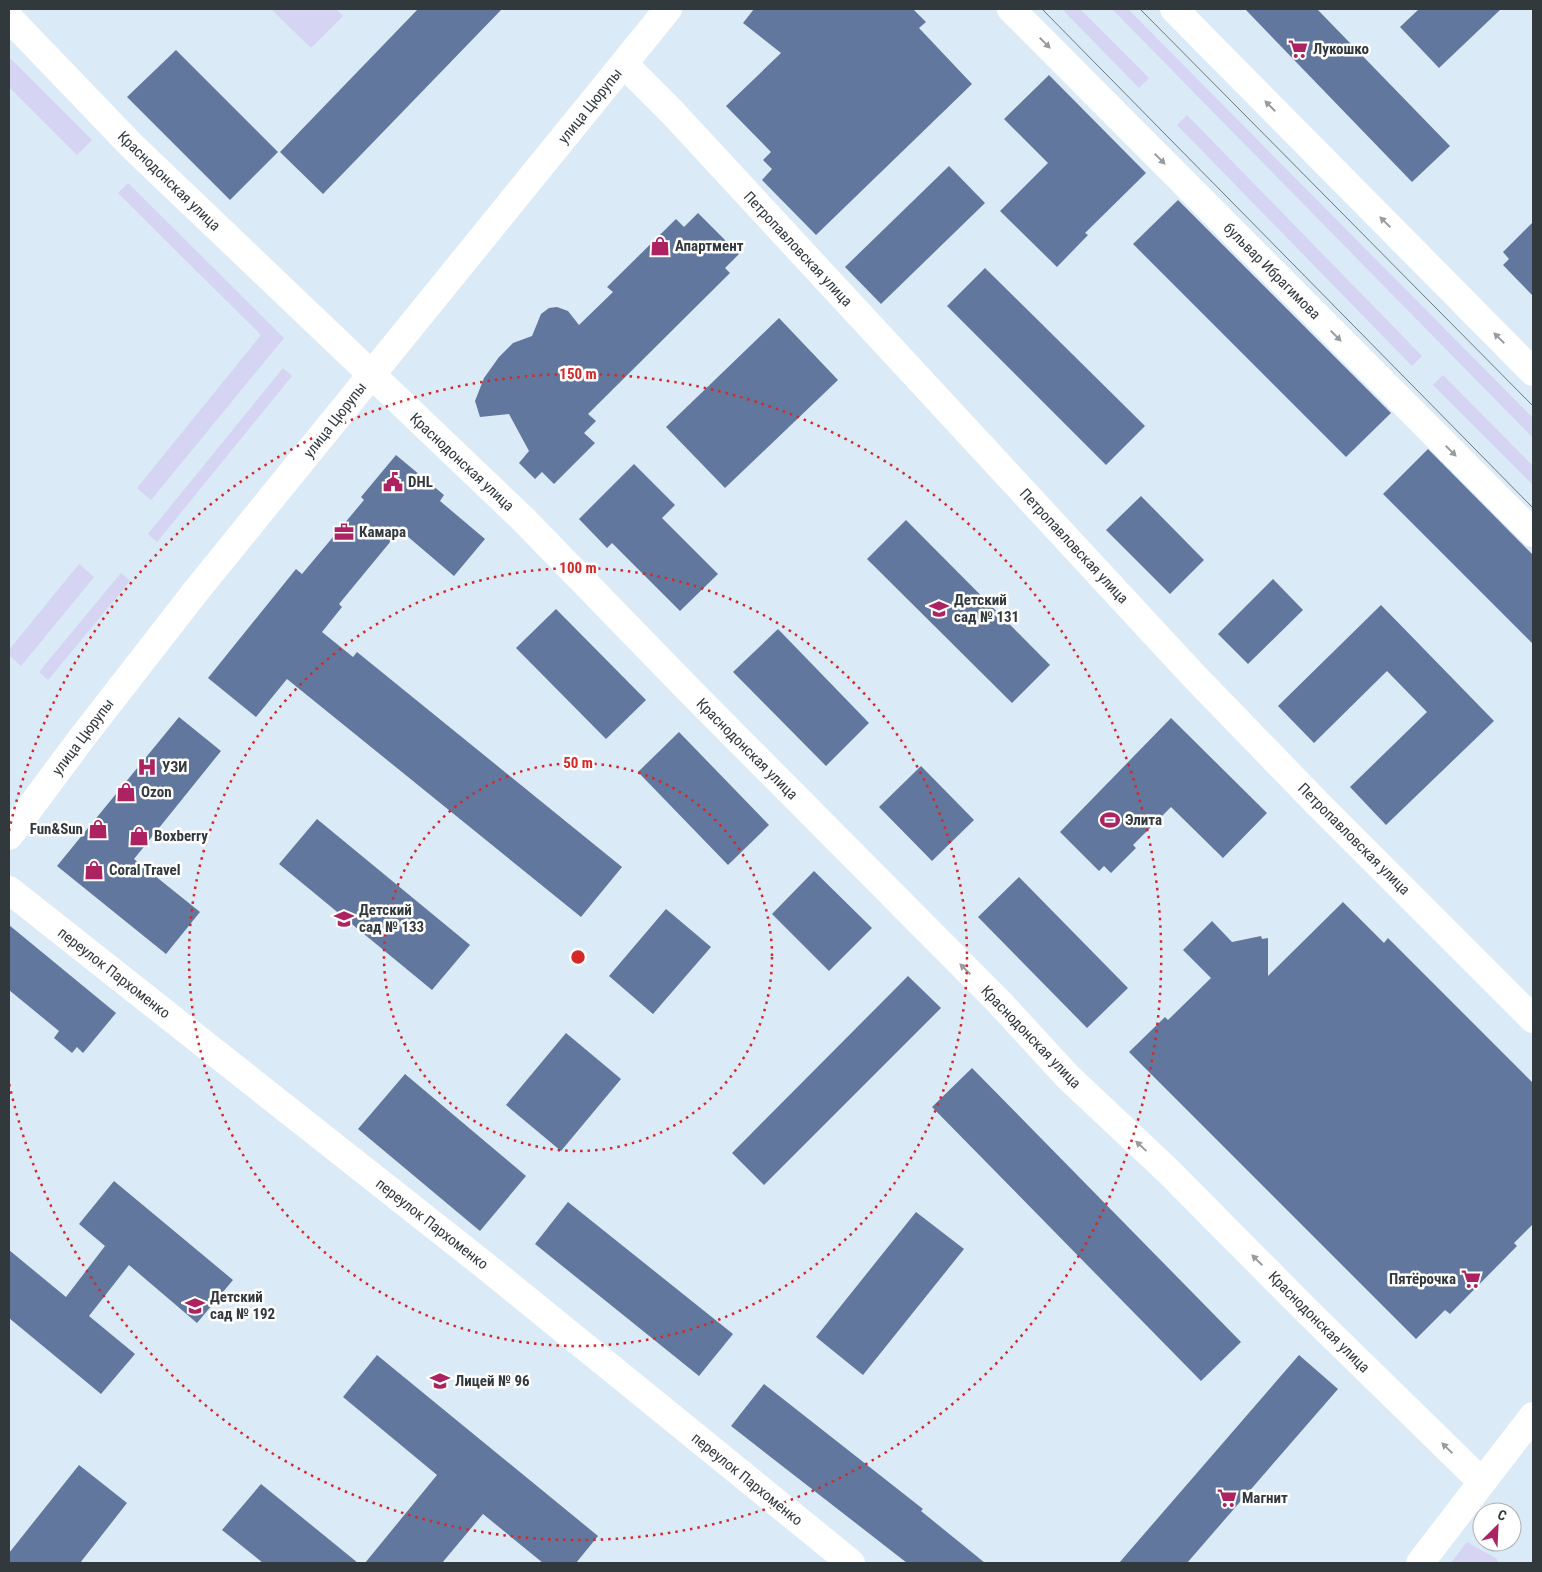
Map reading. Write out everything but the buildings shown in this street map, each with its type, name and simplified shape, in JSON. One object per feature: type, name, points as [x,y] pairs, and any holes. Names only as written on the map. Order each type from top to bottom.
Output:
[{"type":"street","name":"улица Цюрупы","points":[[9,836],[190,598],[340,416],[370,375],[668,9]]},
{"type":"street","name":"бульвар Ибрагимова","points":[[1011,9],[1533,532]]},
{"type":"street","points":[[1174,9],[1533,372]]},
{"type":"street","name":"Краснодонская улица","points":[[9,18],[132,146],[524,520],[688,689],[1000,1003],[1068,1077],[1167,1170],[1306,1310],[1482,1482]]},
{"type":"street","name":"Петропавловская улица","points":[[624,64],[671,111],[1193,675],[1318,804],[1533,1019]]},
{"type":"street","name":"переулок Пархоменко","points":[[9,890],[488,1268],[851,1563]]},
{"type":"street","points":[[1420,1563],[1533,1416]]},
{"type":"shaded area","points":[[271,9],[336,9],[343,16],[311,48]]},
{"type":"shaded area","points":[[1062,9],[1080,9],[1149,78],[1139,88]]},
{"type":"shaded area","points":[[1112,9],[1128,9],[1533,418],[1533,438]]},
{"type":"shaded area","points":[[9,57],[92,140],[77,155],[9,87]]},
{"type":"shaded area","points":[[1187,115],[1422,356],[1412,366],[1177,125]]},
{"type":"shaded area","points":[[128,183],[284,338],[151,500],[137,488],[261,335],[118,193]]},
{"type":"shaded area","points":[[283,368],[292,376],[157,542],[148,534]]},
{"type":"shaded area","points":[[1443,375],[1533,466],[1533,485],[1433,385]]},
{"type":"shaded area","points":[[79,564],[94,577],[21,666],[9,655],[9,650]]},
{"type":"shaded area","points":[[121,573],[130,581],[48,680],[39,672]]},
{"type":"shaded area","points":[[1467,1542],[1472,1545],[1472,1552],[1485,1552],[1497,1559],[1498,1563],[1451,1563]]},
{"type":"tram line","points":[[1042,9],[1533,508]]},
{"type":"tram line","points":[[1140,9],[1533,406]]},
{"type":"place","name":"Лукошко","points":[[1298,49]]},
{"type":"place","name":"Апартмент","points":[[660,246]]},
{"type":"place","name":"DHL","points":[[393,482]]},
{"type":"place","name":"Камара","points":[[344,532]]},
{"type":"place","name":"Детский сад № 131","points":[[939,609]]},
{"type":"place","name":"УЗИ","points":[[147,767]]},
{"type":"place","name":"Ozon","points":[[126,792]]},
{"type":"place","name":"Элита","points":[[1110,820]]},
{"type":"place","name":"Fun&Sun","points":[[98,829]]},
{"type":"place","name":"Boxberry","points":[[139,836]]},
{"type":"place","name":"Coral Travel","points":[[94,870]]},
{"type":"place","name":"Детский сад № 133","points":[[344,919]]},
{"type":"place","name":"Пятёрочка","points":[[1471,1279]]},
{"type":"place","name":"Детский сад № 192","points":[[195,1306]]},
{"type":"place","name":"Лицей № 96","points":[[440,1381]]},
{"type":"place","name":"Магнит","points":[[1227,1498]]}]
